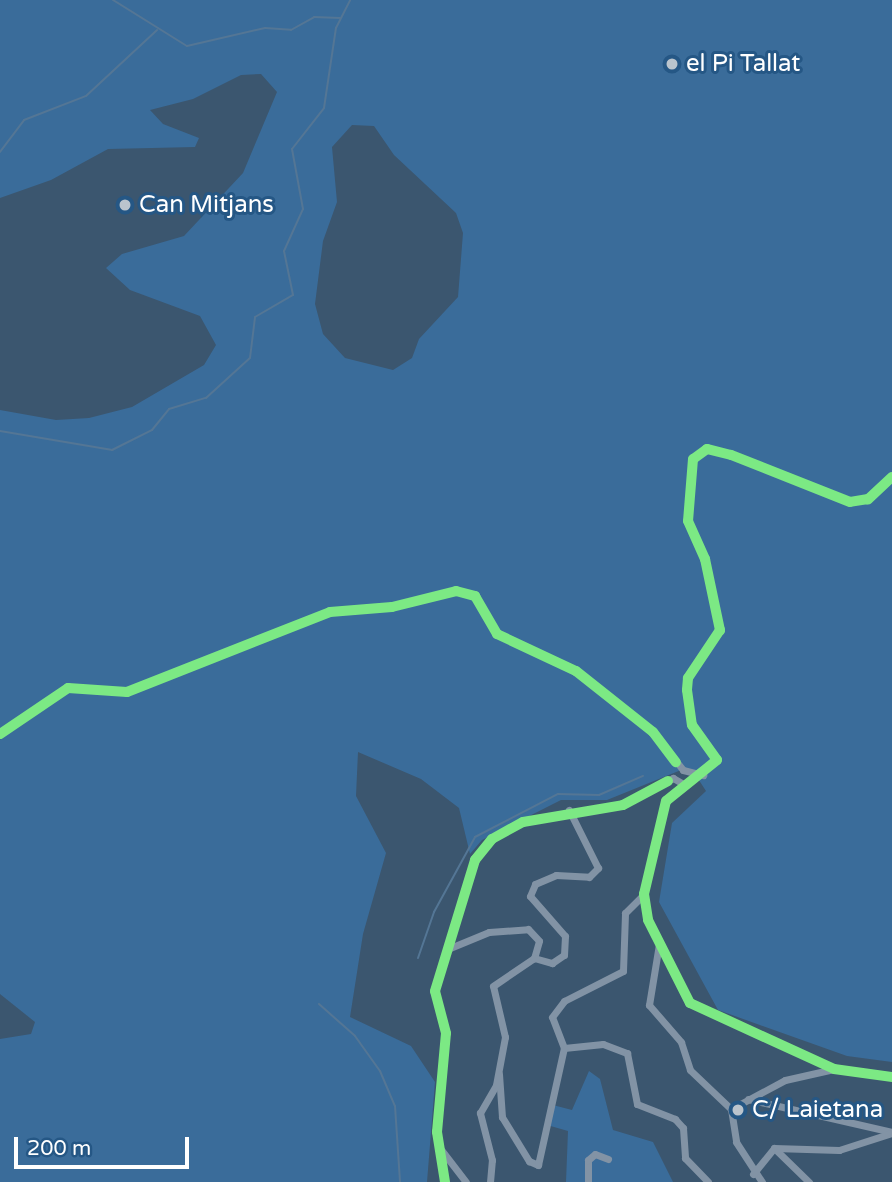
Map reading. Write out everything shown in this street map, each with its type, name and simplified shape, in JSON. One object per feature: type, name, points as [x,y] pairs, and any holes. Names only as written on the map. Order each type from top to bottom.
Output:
[{"type":"street","points":[[445,1182],[439,1147],[446,1033],[435,990],[479,854],[523,822],[569,810],[623,805],[679,782],[707,774],[717,757],[692,725],[688,678],[720,630],[705,559],[688,521],[693,459],[707,449],[731,455],[850,502],[868,499],[892,477]]},
{"type":"street","points":[[0,734],[68,688],[136,690],[330,612],[392,607],[456,591],[475,596],[503,638],[576,671],[653,732],[687,773],[707,774]]},
{"type":"street","points":[[676,762],[679,782]]},
{"type":"street","points":[[687,773],[662,810],[645,894],[659,944],[690,1003],[834,1069],[892,1077]]},
{"type":"street","points":[[679,782],[687,773]]},
{"type":"street","points":[[534,958],[552,962],[568,943],[533,902],[535,884],[556,875],[589,877],[598,868],[569,810]]},
{"type":"street","points":[[450,948],[489,932],[528,929],[539,941],[534,958],[493,986],[505,1031],[499,1073],[502,1117],[529,1161],[538,1165],[564,1048],[552,1017],[564,1001],[623,971],[625,913],[645,894]]},
{"type":"street","points":[[659,944],[649,1005],[681,1042],[690,1070],[732,1109]]},
{"type":"street","points":[[564,1048],[603,1044],[627,1053],[637,1104],[675,1119],[683,1128],[685,1158],[708,1182]]},
{"type":"street","points":[[762,1182],[753,1174],[728,1122],[732,1109],[785,1080],[834,1069]]},
{"type":"street","points":[[490,1182],[492,1160],[480,1113],[499,1073]]},
{"type":"street","points":[[748,1099],[892,1133]]},
{"type":"street","points":[[774,1147],[839,1150],[892,1133]]},
{"type":"street","points":[[439,1147],[458,1163],[466,1182]]},
{"type":"street","points":[[753,1174],[774,1147]]},
{"type":"street","points":[[774,1147],[809,1182]]},
{"type":"street","points":[[588,1182],[588,1160],[595,1154],[608,1159]]},
{"type":"shaded area","points":[[0,0],[892,0],[892,1062],[847,1056],[718,1010],[659,902],[672,823],[706,791],[693,771],[686,768],[607,800],[561,800],[482,840],[470,854],[459,808],[421,779],[358,752],[356,796],[386,853],[363,934],[350,1017],[411,1046],[435,1082],[427,1182],[0,1182],[0,1039],[31,1034],[35,1022],[0,994],[0,410],[56,420],[89,418],[132,407],[204,365],[216,345],[200,316],[130,290],[106,268],[122,254],[184,236],[243,173],[277,92],[261,74],[241,75],[193,99],[150,110],[163,124],[199,138],[195,147],[108,149],[51,180],[0,198]],"holes":[[[352,125],[374,126],[394,155],[456,213],[463,233],[458,297],[419,339],[412,358],[393,370],[345,358],[323,334],[315,304],[323,241],[337,202],[332,147]]]},
{"type":"shaded area","points":[[589,1071],[600,1079],[613,1130],[653,1142],[673,1182],[566,1182],[568,1131],[547,1125],[549,1104],[572,1110]]},
{"type":"waterway","points":[[113,0],[187,46],[265,28],[291,30],[314,17],[340,18]]},
{"type":"waterway","points":[[0,431],[112,450],[152,430],[169,409],[206,398],[250,358],[255,317],[293,295],[284,251],[303,209],[292,149],[324,108],[336,28],[350,0]]},
{"type":"waterway","points":[[0,152],[24,120],[86,96],[157,30]]},
{"type":"waterway","points":[[418,958],[434,912],[475,837],[558,794],[599,795],[643,776]]},
{"type":"waterway","points":[[319,1004],[355,1036],[380,1071],[395,1106],[400,1182]]},
{"type":"cycle path","points":[[892,477],[868,499],[850,502],[731,455],[707,449],[693,459],[688,521],[705,559],[720,630],[688,678],[687,690],[692,725],[717,760],[666,801],[644,894],[648,920],[690,1003],[834,1069],[892,1077]]},
{"type":"cycle path","points":[[0,734],[68,688],[127,692],[330,612],[392,607],[456,591],[475,596],[497,634],[576,671],[653,732],[676,762]]},
{"type":"cycle path","points":[[445,1182],[437,1132],[446,1033],[435,991],[475,860],[492,839],[523,822],[623,805],[668,781]]},
{"type":"place","name":"el Pi Tallat","points":[[672,64]]},
{"type":"place","name":"Can Mitjans","points":[[125,205]]},
{"type":"place","name":"C/ Laietana","points":[[738,1110]]}]
